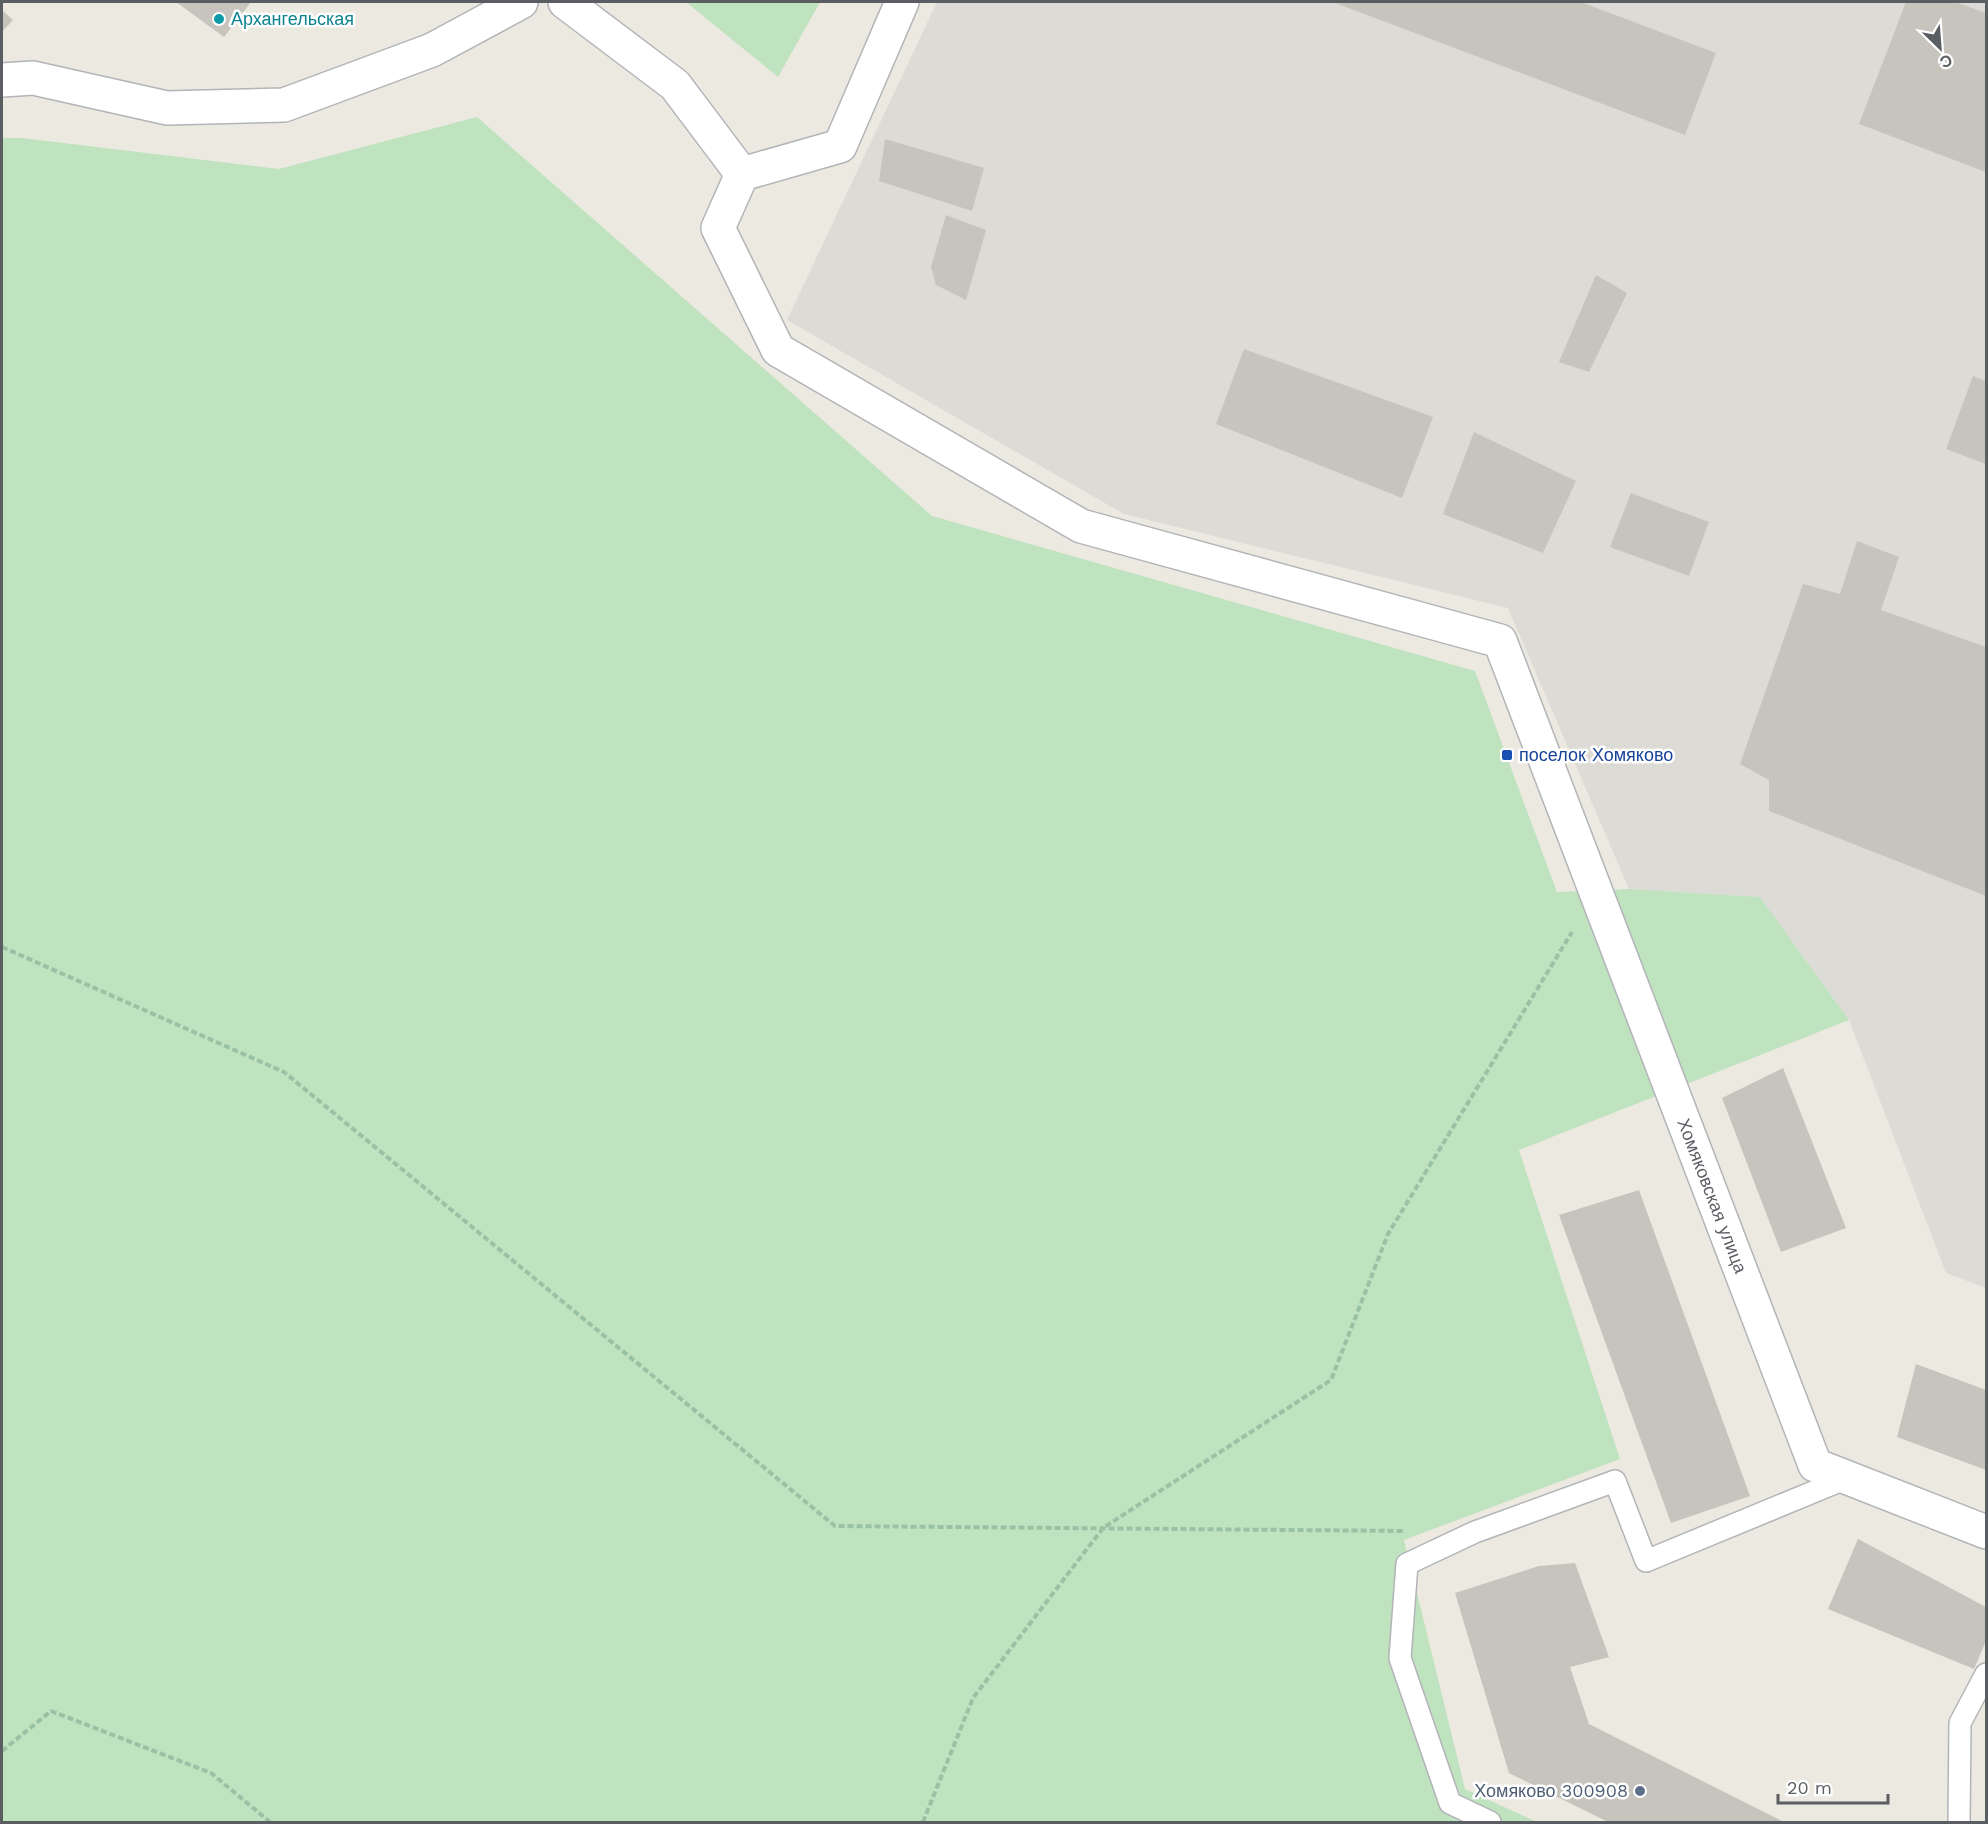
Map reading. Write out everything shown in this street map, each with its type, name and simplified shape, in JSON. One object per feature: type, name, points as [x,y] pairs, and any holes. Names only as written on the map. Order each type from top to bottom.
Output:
[{"type":"street","points":[[2,80],[33,78],[167,108],[284,105],[432,50],[521,2]]},
{"type":"street","points":[[565,2],[675,85],[742,174],[840,146],[902,2]]},
{"type":"street","name":"Хомяковская улица","points":[[742,174],[718,228],[778,350],[1081,526],[1500,641],[1815,1465],[1986,1532]]},
{"type":"lane","points":[[1490,1822],[1450,1803],[1400,1658],[1407,1564],[1475,1532],[1615,1481],[1646,1561],[1847,1478]]},
{"type":"lane","points":[[1959,1822],[1960,1723],[1986,1674]]},
{"type":"path","points":[[923,1822],[973,1698],[1103,1528],[1331,1380],[1388,1234],[1596,893]]},
{"type":"path","points":[[2,947],[284,1072],[836,1526],[1417,1532]]},
{"type":"path","points":[[2,1751],[51,1711],[211,1773],[270,1822]]},
{"type":"shaded area","points":[[937,2],[1986,2],[1986,1288],[1946,1273],[1849,1020],[1760,897],[1629,889],[1508,608],[1124,514],[787,320]]},
{"type":"green space","points":[[686,2],[820,2],[778,77]]},
{"type":"green space","points":[[477,117],[932,516],[1475,671],[1557,892],[1629,889],[1760,897],[1849,1020],[1519,1150],[1620,1459],[1404,1540],[1465,1789],[1537,1822],[2,1822],[2,138],[22,138],[279,169]]},
{"type":"building","name":"Архангельская","points":[[176,2],[251,2],[224,37]]},
{"type":"building","points":[[1333,2],[1581,2],[1716,53],[1685,135]]},
{"type":"building","points":[[1906,2],[1955,2],[1986,13],[1986,172],[1859,124]]},
{"type":"building","points":[[2,10],[13,20],[2,32]]},
{"type":"building","points":[[885,139],[984,168],[972,211],[879,181]]},
{"type":"building","points":[[946,215],[986,230],[966,300],[936,285],[931,267]]},
{"type":"building","points":[[1596,275],[1627,293],[1589,372],[1559,362]]},
{"type":"building","points":[[1244,349],[1433,417],[1402,498],[1216,424]]},
{"type":"building","points":[[1973,376],[1986,381],[1986,464],[1946,449]]},
{"type":"building","points":[[1474,432],[1576,481],[1543,553],[1443,514]]},
{"type":"building","points":[[1631,493],[1709,522],[1689,576],[1610,547]]},
{"type":"building","points":[[1857,541],[1899,557],[1881,610],[1986,647],[1986,896],[1769,811],[1769,780],[1740,764],[1803,584],[1840,594]]},
{"type":"building","points":[[1783,1068],[1846,1228],[1781,1252],[1722,1098]]},
{"type":"building","points":[[1639,1190],[1750,1496],[1671,1523],[1559,1215]]},
{"type":"building","points":[[1916,1364],[1986,1390],[1986,1470],[1897,1437]]},
{"type":"building","points":[[1858,1539],[1986,1607],[1986,1641],[1974,1669],[1828,1609]]},
{"type":"building","points":[[1575,1563],[1609,1657],[1570,1667],[1589,1724],[1784,1822],[1608,1822],[1509,1773],[1455,1593],[1539,1566]]},
{"type":"place","name":"Архангельская","points":[[219,19]]},
{"type":"place","name":"поселок Хомяково","points":[[1507,755]]},
{"type":"place","name":"Хомяково 300908","points":[[1640,1791]]}]
